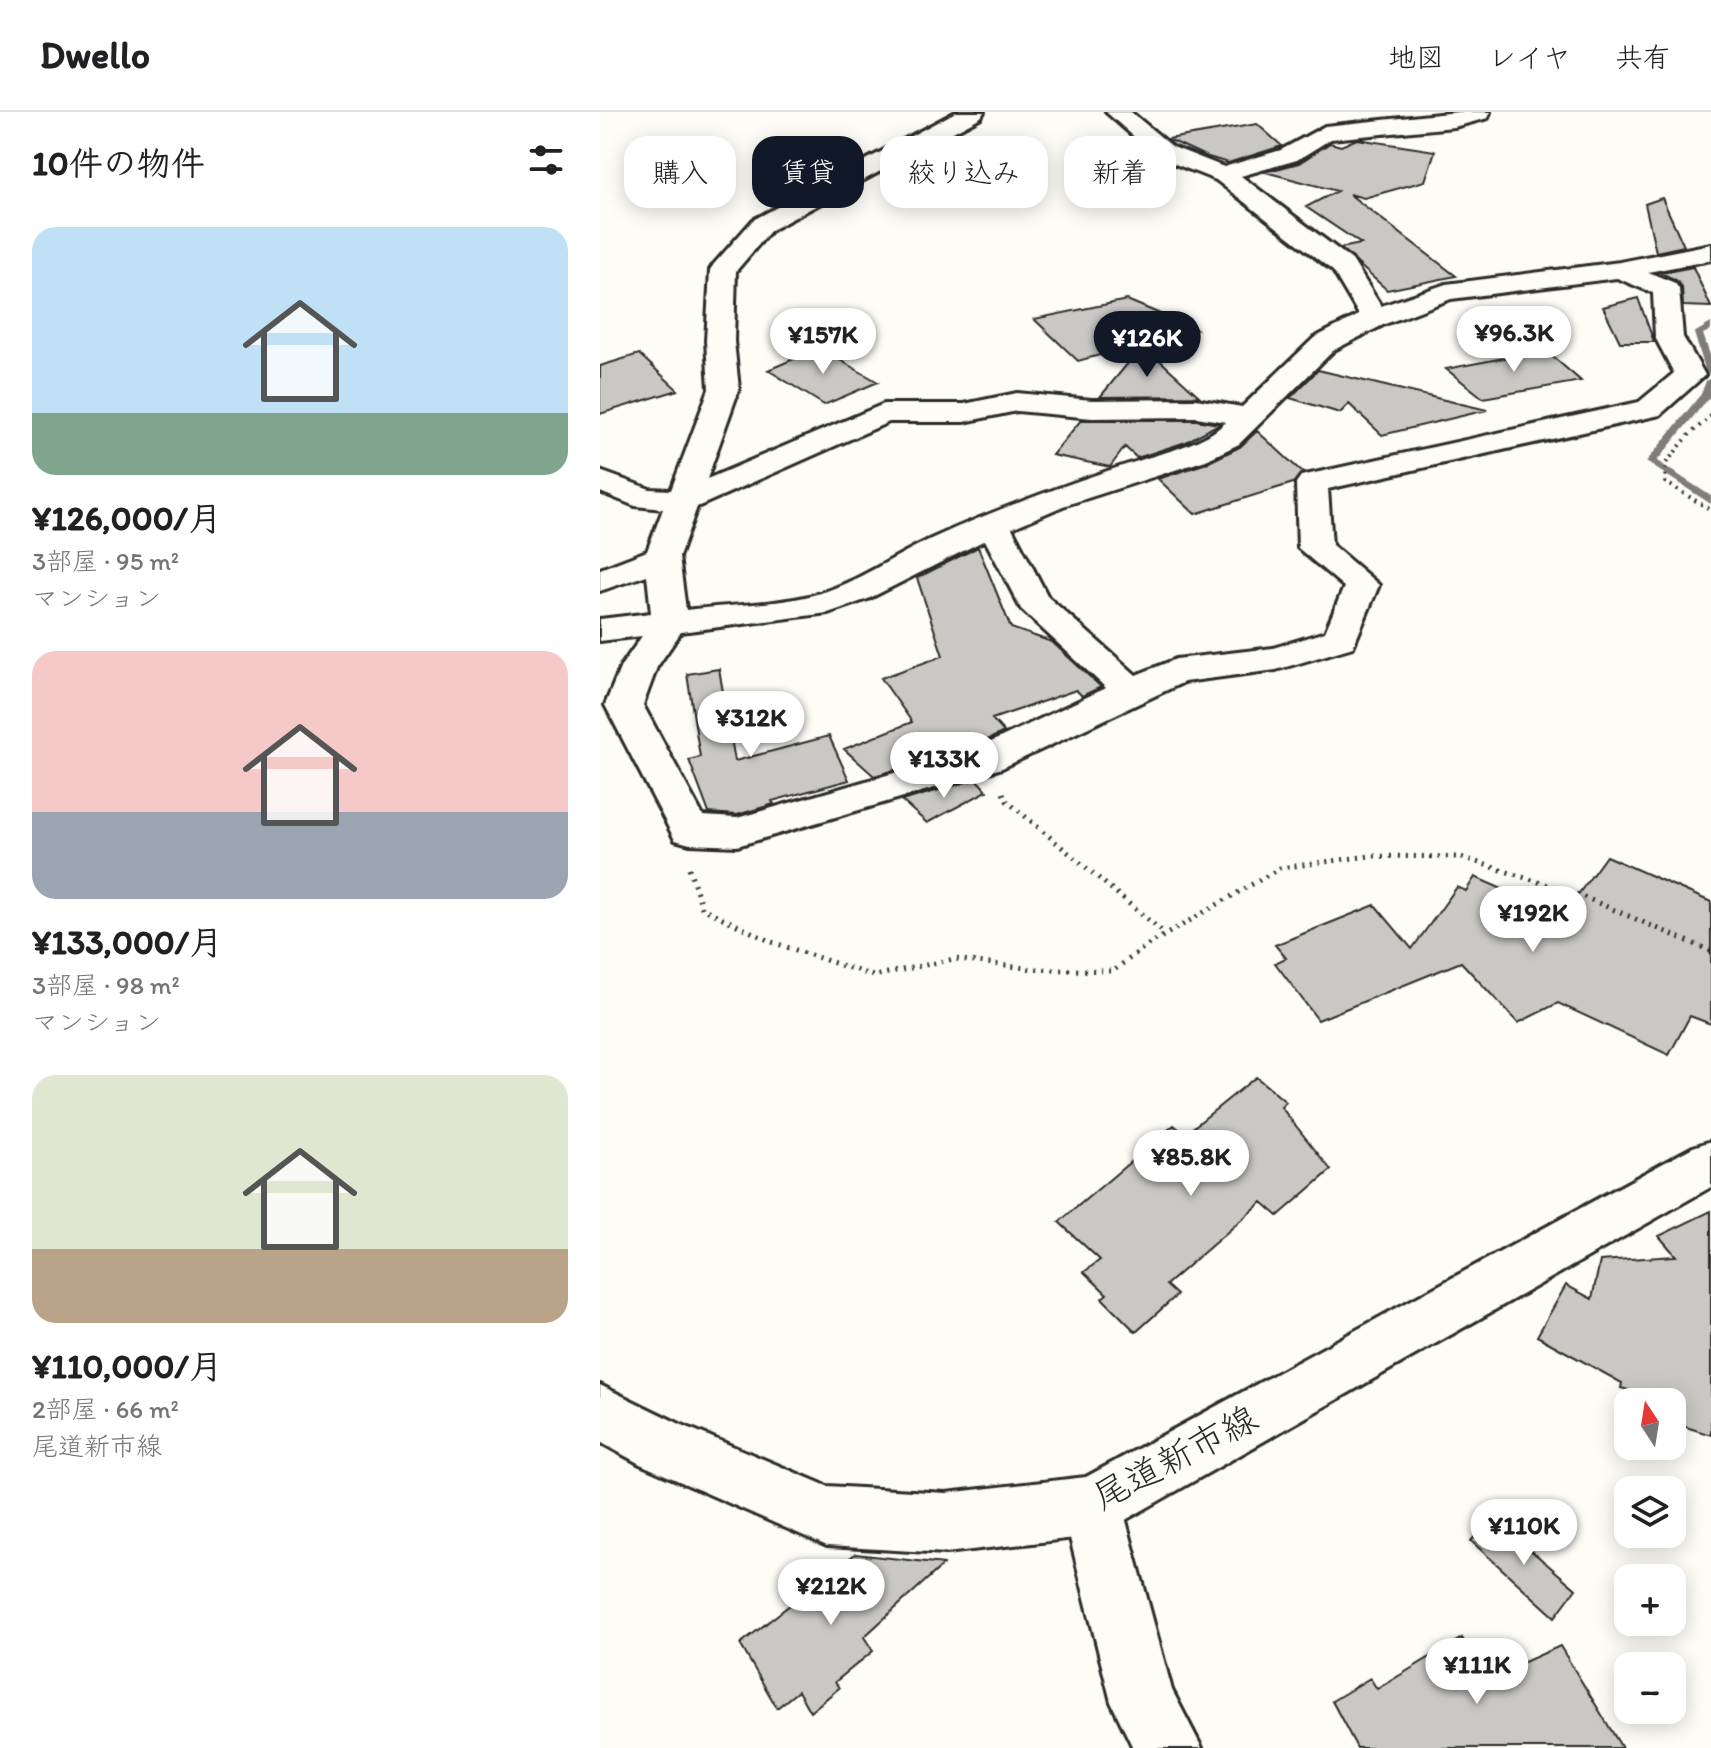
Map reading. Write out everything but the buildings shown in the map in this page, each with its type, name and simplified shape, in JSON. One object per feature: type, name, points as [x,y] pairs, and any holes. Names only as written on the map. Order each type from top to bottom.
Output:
[{"type":"street","points":[[973,112],[762,225],[723,270],[720,341],[724,389],[662,557],[670,622],[639,666],[624,705],[690,830],[737,832],[988,759],[1176,671],[1276,659],[1340,639],[1362,585],[1315,548],[1312,483],[1649,409],[1690,375],[1669,337],[1666,289],[1620,270]]},
{"type":"street","points":[[1117,112],[1165,152],[1224,175],[1343,266],[1375,318]]},
{"type":"street","points":[[1224,175],[1238,168],[1280,161],[1314,145],[1325,133],[1454,120],[1480,113]]},
{"type":"street","points":[[600,630],[816,606],[856,592],[943,546],[1052,499],[1195,453],[1228,437],[1324,344],[1375,318],[1446,292],[1620,270],[1711,252]]},
{"type":"street","points":[[600,481],[646,499],[685,500],[884,413],[964,413],[1017,402],[1092,409],[1196,408],[1248,417]]},
{"type":"street","points":[[993,524],[1033,602],[1131,691]]},
{"type":"street","points":[[600,581],[662,557]]},
{"type":"street","name":"尾道新市線","points":[[600,1412],[660,1444],[827,1516],[946,1523],[1092,1506],[1711,1162]]},
{"type":"street","points":[[1092,1506],[1143,1702],[1169,1748]]},
{"type":"path","points":[[1711,416],[1690,434],[1666,463],[1665,482],[1711,510]]},
{"type":"path","points":[[988,759],[1007,801],[1165,934]]},
{"type":"path","points":[[690,830],[687,862],[702,908],[772,942],[873,976],[954,959],[1033,969],[1113,971],[1165,934],[1280,868],[1369,856],[1461,857],[1579,895],[1711,951]]},
{"type":"waterway","points":[[1711,326],[1698,333],[1711,372]]},
{"type":"waterway","points":[[1711,381],[1706,395],[1651,462],[1711,501]]}]
